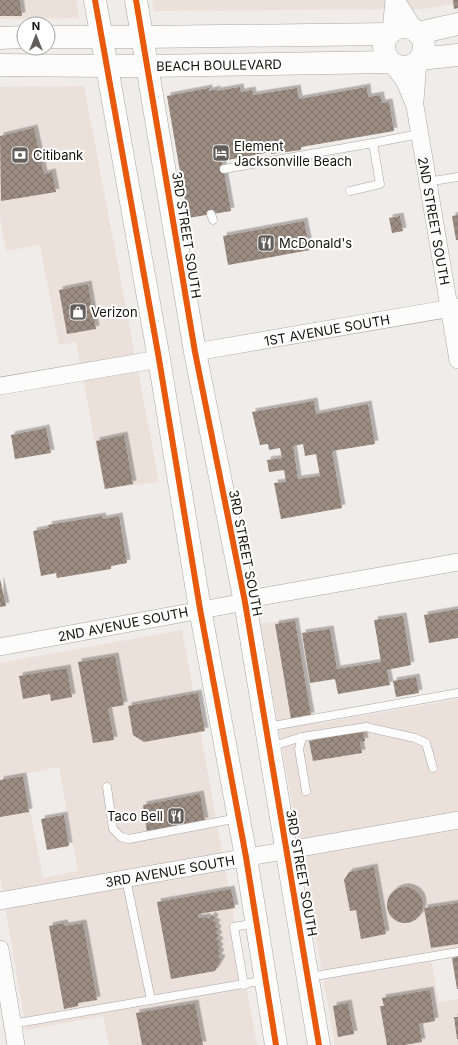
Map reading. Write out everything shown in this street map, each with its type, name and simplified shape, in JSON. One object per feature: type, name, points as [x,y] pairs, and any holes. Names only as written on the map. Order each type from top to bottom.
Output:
[{"type":"main road","points":[[95,0],[159,359],[200,609],[246,857],[276,1045]]},
{"type":"main road","name":"3RD STREET SOUTH","points":[[136,0],[195,352],[245,602],[319,1045]]},
{"type":"main road","points":[[56,37],[390,33],[404,27],[416,31],[458,24]]},
{"type":"main road","points":[[416,31],[424,45],[419,60]]},
{"type":"main road","points":[[390,33],[383,49],[384,54],[392,64],[408,67],[419,60],[458,55]]},
{"type":"main road","points":[[0,38],[16,37]]},
{"type":"main road","name":"BEACH BOULEVARD","points":[[0,65],[148,66],[392,64]]},
{"type":"street","points":[[395,0],[416,31]]},
{"type":"street","points":[[390,33],[395,0]]},
{"type":"street","points":[[414,106],[419,60]]},
{"type":"street","points":[[392,64],[405,82],[414,106]]},
{"type":"street","name":"2ND STREET SOUTH","points":[[414,106],[427,182],[453,308],[458,360]]},
{"type":"street","name":"1ST AVENUE SOUTH","points":[[195,352],[453,308]]},
{"type":"street","points":[[0,386],[159,359]]},
{"type":"street","name":"2ND AVENUE SOUTH","points":[[0,647],[200,609],[245,602],[260,597],[458,562]]},
{"type":"street","name":"3RD AVENUE SOUTH","points":[[0,901],[458,820]]},
{"type":"street","points":[[0,949],[16,1045]]},
{"type":"lane","points":[[224,169],[419,134]]},
{"type":"lane","points":[[350,191],[380,184],[373,143]]},
{"type":"lane","points":[[427,182],[458,177]]},
{"type":"lane","points":[[268,737],[458,692]]},
{"type":"lane","points":[[268,737],[302,737],[366,727],[426,743],[433,768]]},
{"type":"lane","points":[[302,737],[299,749],[306,791]]},
{"type":"lane","points":[[107,787],[113,829],[120,837],[129,839],[239,818]]},
{"type":"lane","points":[[126,878],[151,1000]]},
{"type":"lane","points":[[244,984],[234,927],[256,922]]},
{"type":"lane","points":[[308,977],[458,952]]},
{"type":"lane","points":[[12,1024],[266,980]]},
{"type":"shaded area","points":[[0,0],[76,0],[79,18],[56,18],[56,16],[16,16],[16,19],[0,19]]},
{"type":"shaded area","points":[[152,0],[458,0],[458,3],[425,9],[154,11]]},
{"type":"shaded area","points":[[84,86],[159,482],[104,489],[76,342],[59,345],[40,245],[6,251],[0,217],[0,87]]},
{"type":"shaded area","points":[[295,619],[314,724],[458,699],[458,954],[431,959],[439,1002],[458,999],[458,1045],[335,1045],[260,624]]},
{"type":"shaded area","points":[[182,630],[257,1045],[109,1045],[103,1016],[26,1030],[0,876],[0,663]],"holes":[[[59,767],[78,871],[43,878],[23,774]]]},
{"type":"building","points":[[0,0],[20,0],[22,16],[0,16]]},
{"type":"building","points":[[453,0],[458,0],[458,8],[454,9]]},
{"type":"building","name":"Element Jacksonville Beach","points":[[240,87],[241,92],[252,90],[253,95],[297,88],[299,99],[367,87],[368,97],[380,95],[382,103],[389,102],[394,131],[301,147],[301,150],[271,154],[271,152],[222,161],[231,211],[188,218],[167,96],[209,88],[209,91],[217,89],[217,91]]},
{"type":"building","name":"Citibank","points":[[34,128],[44,174],[52,172],[56,192],[1,201],[0,136]]},
{"type":"building","points":[[458,215],[458,240],[456,240],[452,216]]},
{"type":"building","points":[[400,216],[403,231],[392,233],[389,218]]},
{"type":"building","name":"McDonald's","points":[[304,221],[310,250],[228,265],[223,236]]},
{"type":"building","points":[[88,284],[96,329],[67,334],[59,290]]},
{"type":"building","points":[[314,401],[316,414],[368,404],[375,444],[332,451],[342,508],[281,519],[274,483],[286,482],[284,470],[269,472],[267,460],[282,458],[280,448],[269,450],[268,444],[260,445],[252,412]],"holes":[[[303,444],[305,456],[316,454],[320,476],[298,479],[293,446]]]},
{"type":"building","points":[[46,428],[51,453],[15,459],[11,435]]},
{"type":"building","points":[[124,435],[133,484],[105,489],[96,441]]},
{"type":"building","points":[[102,516],[103,519],[119,516],[127,563],[111,566],[111,569],[57,578],[56,573],[41,576],[33,531],[49,528],[48,525]]},
{"type":"building","points":[[0,579],[6,606],[0,607]]},
{"type":"building","points":[[458,609],[458,638],[429,643],[424,615]]},
{"type":"building","points":[[403,616],[411,665],[387,670],[390,685],[338,694],[335,679],[310,683],[302,633],[330,629],[337,669],[381,662],[374,620]]},
{"type":"building","points":[[295,621],[311,716],[291,719],[275,624]]},
{"type":"building","points":[[115,656],[124,705],[108,708],[114,740],[93,743],[78,662]]},
{"type":"building","points":[[67,668],[72,697],[51,701],[50,694],[23,699],[19,676]]},
{"type":"building","points":[[416,677],[419,693],[396,697],[393,681]]},
{"type":"building","points":[[198,693],[205,731],[144,742],[133,735],[128,706]]},
{"type":"building","points":[[363,731],[365,741],[360,742],[362,753],[313,761],[309,741]]},
{"type":"building","points":[[23,776],[29,812],[0,817],[0,780]]},
{"type":"building","points":[[200,794],[205,821],[147,832],[143,805]]},
{"type":"building","points":[[64,815],[69,846],[47,850],[41,819]]},
{"type":"building","points":[[374,867],[386,934],[361,939],[356,910],[350,911],[344,880],[349,872]]},
{"type":"building","points":[[405,887],[415,890],[420,895],[423,905],[420,915],[415,920],[405,923],[395,920],[390,915],[387,905],[390,895],[395,890]]},
{"type":"building","points":[[231,889],[235,908],[198,914],[198,918],[206,917],[209,919],[212,915],[215,918],[213,921],[217,923],[215,927],[218,929],[216,933],[219,935],[216,939],[220,941],[217,945],[220,947],[218,951],[221,953],[218,957],[222,959],[215,971],[171,979],[157,902]]},
{"type":"building","points":[[458,903],[458,944],[431,948],[424,908]]},
{"type":"building","points":[[64,923],[65,926],[83,923],[97,1000],[78,1003],[78,1006],[64,1009],[49,926]]},
{"type":"building","points":[[458,957],[458,989],[457,989],[452,958]]},
{"type":"building","points":[[430,990],[435,1021],[419,1024],[422,1042],[404,1045],[387,1045],[380,1006],[384,1006],[382,998]]},
{"type":"building","points":[[195,1003],[203,1045],[142,1045],[136,1013]]},
{"type":"building","points":[[348,1003],[354,1034],[338,1037],[333,1006]]},
{"type":"building","points":[[454,1017],[458,1017],[458,1039],[457,1039]]},
{"type":"cycle path","points":[[95,0],[159,359],[200,609],[246,857],[276,1045]]},
{"type":"cycle path","points":[[136,0],[195,352],[245,602],[319,1045]]},
{"type":"place","name":"Element Jacksonville Beach","points":[[221,153]]},
{"type":"place","name":"Citibank","points":[[20,155]]},
{"type":"place","name":"McDonald's","points":[[266,243]]},
{"type":"place","name":"Verizon","points":[[78,312]]},
{"type":"place","name":"Taco Bell","points":[[176,816]]}]
